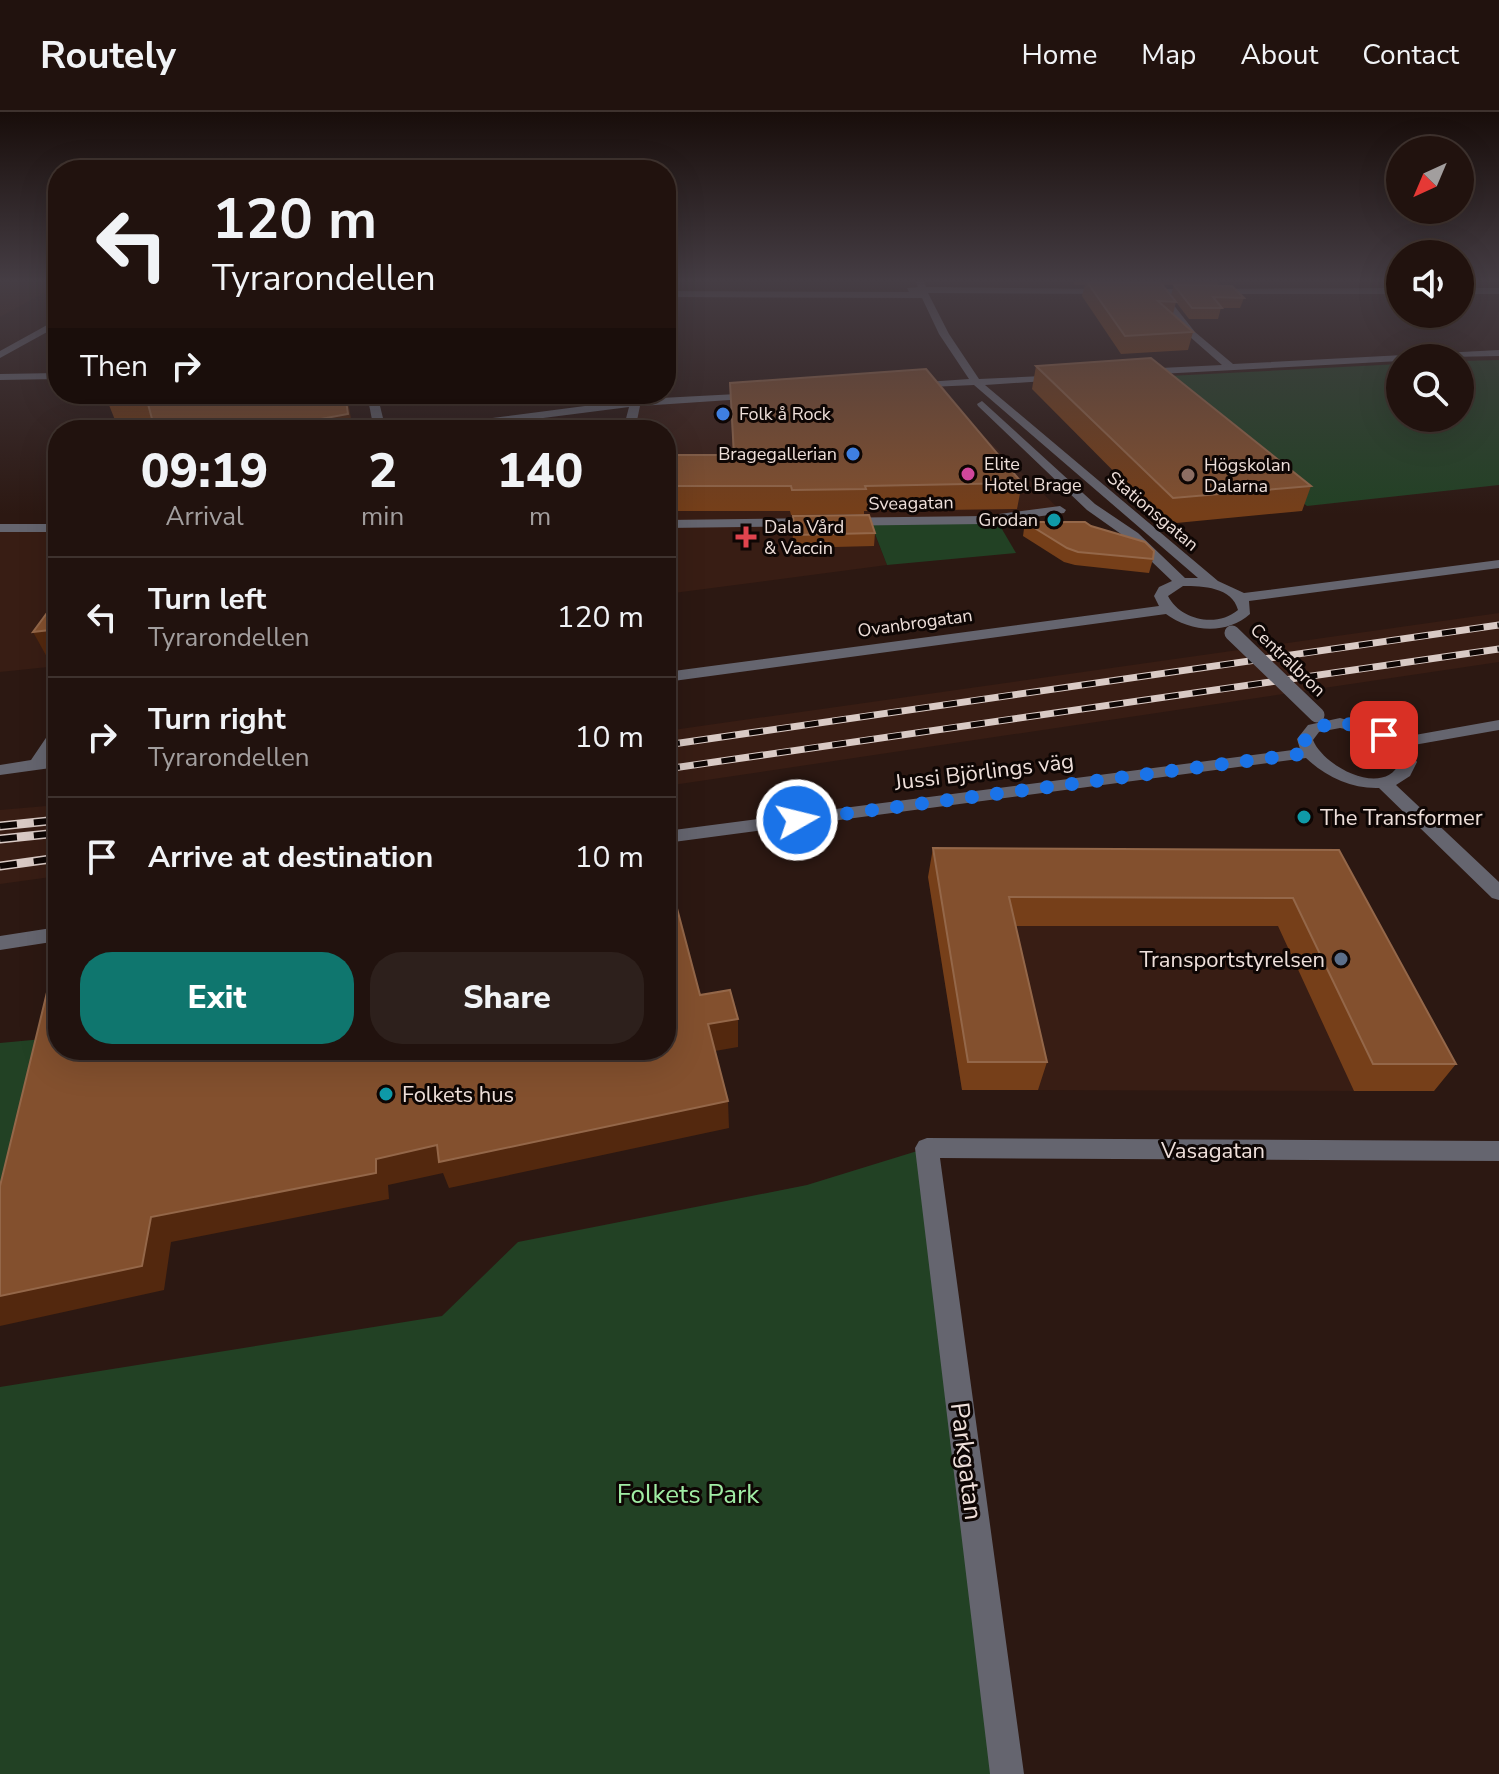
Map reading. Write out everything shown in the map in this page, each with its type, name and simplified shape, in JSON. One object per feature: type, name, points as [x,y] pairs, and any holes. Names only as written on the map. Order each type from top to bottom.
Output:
[{"type":"street","name":"Stationsgatan","points":[[958,360],[976,382],[1214,585]]},
{"type":"street","points":[[1222,360],[1232,368]]},
{"type":"street","points":[[1127,372],[1375,360]]},
{"type":"street","points":[[897,387],[957,378],[976,382],[1080,375]]},
{"type":"street","points":[[0,377],[48,376]]},
{"type":"street","name":"Stationsgatan","points":[[957,378],[1091,507],[1133,536],[1181,582]]},
{"type":"street","points":[[676,398],[774,395]]},
{"type":"street","points":[[491,420],[601,404]]},
{"type":"street","name":"Sveagatan","points":[[676,524],[984,520],[1060,510]]},
{"type":"street","points":[[0,528],[48,528]]},
{"type":"street","points":[[1241,598],[1245,605],[1241,617],[1227,628],[1192,621],[1169,609],[1161,596],[1171,585],[1181,582],[1214,585],[1241,598],[1499,564]]},
{"type":"street","name":"Ovanbrogatan","points":[[676,676],[1169,609]]},
{"type":"street","name":"Centralbron","points":[[1227,628],[1322,720]]},
{"type":"street","points":[[1322,720],[1370,729],[1395,743],[1408,763],[1397,778],[1383,782],[1357,780],[1331,772],[1308,753],[1304,743],[1307,735],[1322,720]]},
{"type":"street","points":[[1395,743],[1499,725]]},
{"type":"street","points":[[37,765],[48,748]]},
{"type":"street","name":"Jussi Björlings väg","points":[[676,836],[1308,753]]},
{"type":"street","points":[[0,770],[48,763]]},
{"type":"street","points":[[1383,782],[1499,893]]},
{"type":"street","points":[[0,943],[48,936]]},
{"type":"street","name":"Vasagatan","points":[[927,1148],[1499,1151]]},
{"type":"street","name":"Parkgatan","points":[[927,1148],[1007,1774]]},
{"type":"shaded area","points":[[943,384],[950,403],[1060,510],[984,520],[870,522],[887,565],[676,593],[676,420],[631,420],[635,404],[676,404],[676,400]]},
{"type":"shaded area","points":[[0,528],[48,528],[48,667],[0,672]]},
{"type":"shaded area","points":[[1499,613],[1499,662],[676,785],[676,730]]},
{"type":"shaded area","points":[[48,806],[48,877],[0,884],[0,810]]},
{"type":"shaded area","points":[[928,877],[1323,878],[1434,1091],[962,1090]]},
{"type":"green space","points":[[1499,360],[1499,485],[1307,506],[1149,377],[1386,365],[1386,432],[1474,432],[1474,361]]},
{"type":"green space","points":[[996,519],[1016,553],[887,565],[870,521]]},
{"type":"green space","points":[[43,1039],[0,1303],[0,1043]]},
{"type":"green space","name":"Folkets Park","points":[[927,1148],[1005,1774],[0,1774],[0,1387],[442,1316],[518,1242],[807,1185]]},
{"type":"building","name":"Högskolan Dalarna","points":[[1153,360],[1311,486],[1173,498],[1036,366]]},
{"type":"building","name":"Bragegallerian","points":[[926,369],[1022,483],[792,490],[791,486],[676,486],[676,455],[734,455],[730,383]]},
{"type":"building","points":[[148,404],[346,404],[348,414],[315,420],[152,420]]},
{"type":"building","points":[[869,515],[875,533],[795,535],[793,516]]},
{"type":"building","points":[[1025,522],[1085,522],[1145,542],[1154,551],[1153,559],[1078,552]]},
{"type":"building","points":[[48,612],[48,630],[33,632]]},
{"type":"building","points":[[933,848],[1339,850],[1456,1064],[1373,1064],[1293,898],[1009,897],[1047,1062],[968,1062]]},
{"type":"building","name":"Folkets hus","points":[[676,905],[700,995],[730,990],[738,1019],[708,1024],[728,1101],[439,1162],[437,1145],[376,1159],[376,1173],[151,1217],[142,1266],[0,1296],[0,1186],[48,988],[48,1060],[676,1060]]},
{"type":"railway","points":[[676,744],[1499,625]]},
{"type":"railway","points":[[676,768],[1499,649]]},
{"type":"railway","points":[[0,826],[48,821]]},
{"type":"railway","points":[[0,839],[48,834]]},
{"type":"railway","points":[[0,866],[48,859]]},
{"type":"place","name":"Folk å Rock","points":[[723,414]]},
{"type":"place","name":"Bragegallerian","points":[[853,454]]},
{"type":"place","name":"Elite Hotel Brage","points":[[968,474]]},
{"type":"place","name":"Högskolan Dalarna","points":[[1188,475]]},
{"type":"place","name":"Grodan","points":[[1054,520]]},
{"type":"place","name":"Dala Vård & Vaccin","points":[[746,537]]},
{"type":"place","name":"The Transformer","points":[[1304,817]]},
{"type":"place","name":"Transportstyrelsen","points":[[1341,959]]},
{"type":"place","name":"Folkets hus","points":[[386,1094]]},
{"type":"route","points":[[797,820],[1308,753],[1304,743],[1307,735],[1314,728],[1326,724],[1355,725],[1384,735]]}]
